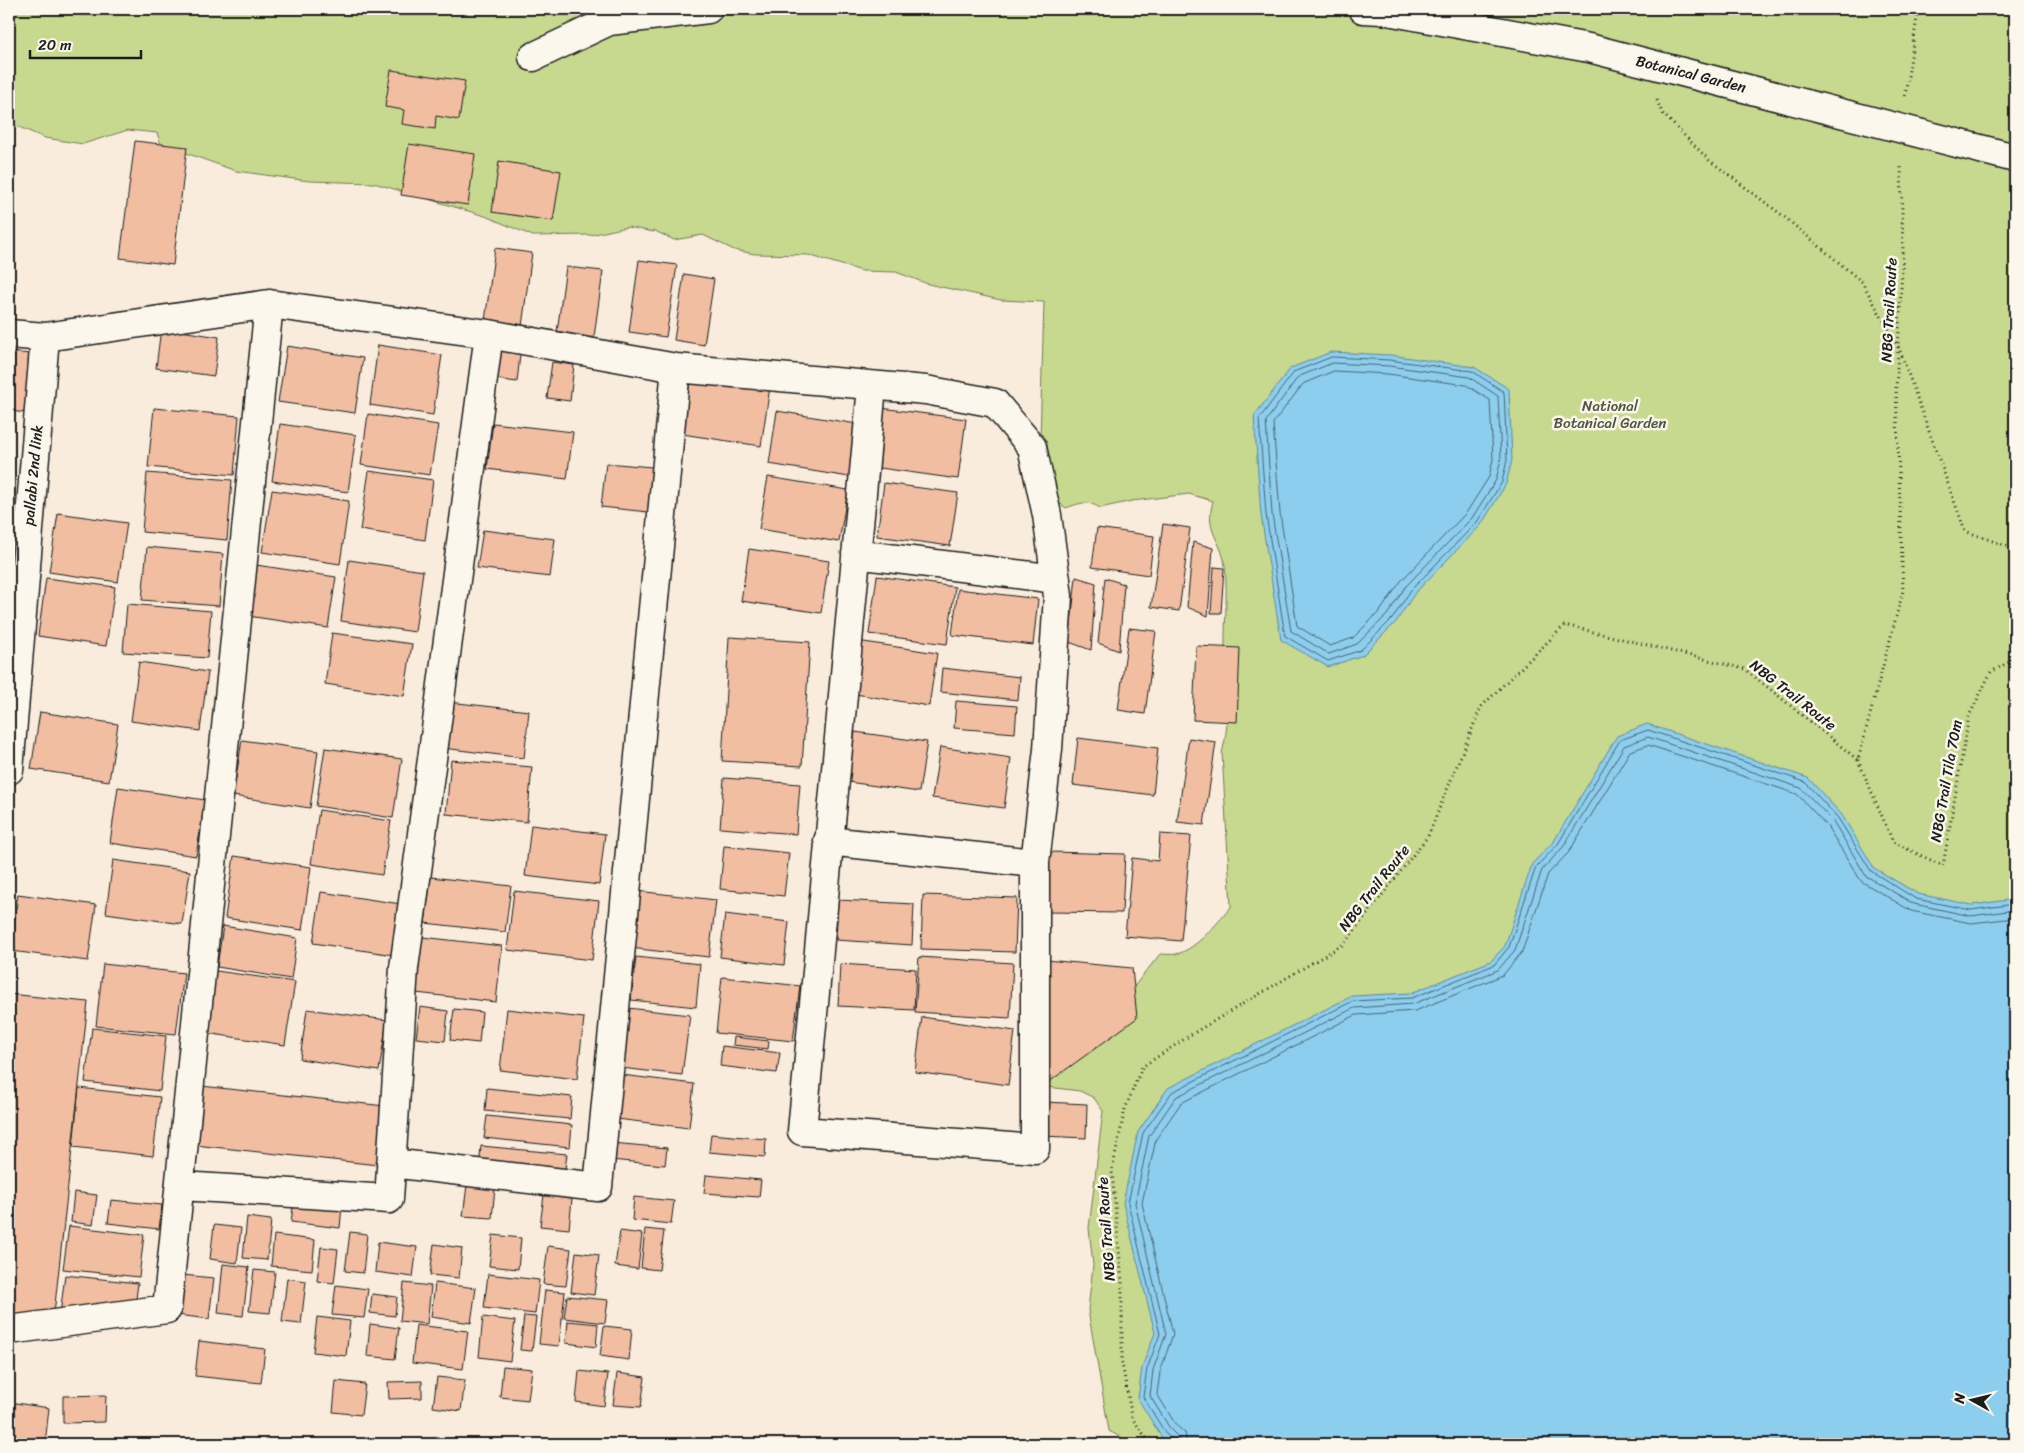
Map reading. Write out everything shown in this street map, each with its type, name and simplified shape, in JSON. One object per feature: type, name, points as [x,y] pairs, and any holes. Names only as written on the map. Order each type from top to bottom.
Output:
[{"type":"street","points":[[533,57],[608,22],[708,9]]},
{"type":"street","name":"Botanical Garden","points":[[1363,9],[1382,10],[1569,45],[1640,61],[2015,158]]},
{"type":"street","points":[[9,1330],[167,1308],[181,1186],[269,304]]},
{"type":"street","points":[[9,334],[45,337],[269,304],[489,334],[676,368],[872,387],[926,390],[995,404],[1032,447],[1047,515],[1058,596],[1048,749],[1035,863],[1036,1150],[802,1131],[872,387]]},
{"type":"street","points":[[181,1186],[389,1199],[404,968],[489,334]]},
{"type":"street","name":"pallabi 2nd link","points":[[9,770],[45,337]]},
{"type":"street","points":[[391,1163],[598,1187],[676,368]]},
{"type":"street","points":[[856,554],[1056,579]]},
{"type":"street","points":[[828,841],[1035,863]]},
{"type":"path","name":"NBG Trail Route","points":[[1858,760],[1903,591],[1896,389],[1903,250],[1901,128],[1918,11],[1921,9]]},
{"type":"path","points":[[1640,61],[1662,113],[1710,160],[1782,214],[1862,282],[1898,348],[1965,531],[2015,550]]},
{"type":"path","points":[[2013,662],[2010,646],[2015,623]]},
{"type":"path","name":"NBG Trail Route","points":[[1154,1444],[1147,1439],[1132,1418],[1122,1363],[1122,1282],[1112,1171],[1125,1109],[1142,1067],[1192,1034],[1344,944],[1428,836],[1481,707],[1565,625],[1745,669],[1858,760],[1893,842],[1943,866]]},
{"type":"path","name":"NBG Trail Tila 70m","points":[[1943,866],[1969,716],[1991,672],[2013,662]]},
{"type":"green space","name":"National Botanical Garden","points":[[9,9],[2015,9],[2015,1444],[1133,1444],[1109,1431],[1088,1310],[1093,1265],[1089,1228],[1103,1111],[1094,1098],[1080,1091],[1031,1085],[1132,989],[1160,954],[1176,954],[1191,947],[1206,935],[1231,907],[1222,753],[1227,717],[1226,578],[1221,549],[1212,529],[1211,512],[1213,501],[1189,494],[1132,501],[1100,508],[1083,503],[1066,508],[1045,492],[1040,440],[1044,302],[1001,300],[928,284],[896,272],[862,271],[808,255],[755,254],[734,250],[703,235],[674,240],[653,230],[654,232],[627,227],[590,235],[533,236],[485,216],[374,183],[309,181],[236,171],[161,144],[157,133],[128,130],[83,144],[45,138],[14,125],[9,126]]},
{"type":"water","points":[[1331,352],[1390,355],[1474,367],[1509,389],[1512,460],[1506,484],[1481,525],[1415,593],[1396,622],[1363,655],[1328,667],[1281,640],[1261,515],[1254,416],[1291,368]]},
{"type":"water","points":[[1647,724],[1808,778],[1842,815],[1874,868],[1918,894],[1972,905],[2015,899],[2015,1444],[1171,1444],[1162,1438],[1138,1399],[1142,1367],[1155,1333],[1123,1203],[1138,1132],[1168,1088],[1352,996],[1411,993],[1491,961],[1505,946],[1532,864],[1554,841],[1617,736]]},
{"type":"building","points":[[391,70],[465,81],[459,120],[436,116],[435,129],[402,124],[404,110],[385,107]]},
{"type":"building","points":[[135,141],[187,147],[173,265],[120,258]]},
{"type":"building","points":[[409,144],[475,154],[468,205],[401,195]]},
{"type":"building","points":[[499,161],[561,171],[553,221],[492,212]]},
{"type":"building","points":[[495,248],[532,253],[522,326],[485,321]]},
{"type":"building","points":[[639,260],[677,265],[666,337],[629,332]]},
{"type":"building","points":[[566,267],[603,271],[593,344],[556,339]]},
{"type":"building","points":[[684,274],[714,279],[704,345],[674,340]]},
{"type":"building","points":[[161,328],[219,337],[214,376],[156,368]]},
{"type":"building","points":[[499,343],[521,346],[517,382],[495,379]]},
{"type":"building","points":[[378,345],[442,355],[433,415],[370,405]]},
{"type":"building","points":[[287,346],[363,358],[355,413],[278,402]]},
{"type":"building","points":[[9,352],[42,355],[36,414],[9,411]]},
{"type":"building","points":[[552,362],[574,365],[570,401],[547,398]]},
{"type":"building","points":[[691,374],[770,387],[761,446],[682,434]]},
{"type":"building","points":[[154,408],[239,416],[234,475],[148,467]]},
{"type":"building","points":[[881,408],[966,419],[958,479],[873,467]]},
{"type":"building","points":[[777,411],[857,424],[849,477],[769,464]]},
{"type":"building","points":[[368,414],[438,425],[430,475],[361,465]]},
{"type":"building","points":[[493,423],[573,432],[567,479],[487,469]]},
{"type":"building","points":[[280,424],[356,435],[348,492],[272,481]]},
{"type":"building","points":[[606,463],[652,467],[648,512],[601,507]]},
{"type":"building","points":[[369,471],[433,480],[425,540],[360,530]]},
{"type":"building","points":[[147,473],[232,480],[227,540],[142,532]]},
{"type":"building","points":[[768,477],[848,490],[839,542],[759,529]]},
{"type":"building","points":[[884,483],[958,493],[950,546],[877,536]]},
{"type":"building","points":[[272,490],[349,501],[340,564],[262,552]]},
{"type":"building","points":[[58,513],[127,523],[118,582],[49,572]]},
{"type":"building","points":[[9,520],[21,522],[16,562],[9,562]]},
{"type":"building","points":[[1163,524],[1190,528],[1179,611],[1151,607]]},
{"type":"building","points":[[1097,528],[1154,536],[1149,575],[1092,567]]},
{"type":"building","points":[[483,530],[555,539],[550,577],[477,568]]},
{"type":"building","points":[[1193,542],[1213,548],[1208,616],[1187,607]]},
{"type":"building","points":[[147,547],[223,554],[219,606],[142,600]]},
{"type":"building","points":[[749,549],[829,561],[821,613],[741,601]]},
{"type":"building","points":[[349,560],[423,571],[415,632],[341,621]]},
{"type":"building","points":[[256,565],[336,577],[328,628],[248,616]]},
{"type":"building","points":[[1214,567],[1224,568],[1221,613],[1211,613]]},
{"type":"building","points":[[877,576],[955,587],[947,644],[869,634]]},
{"type":"building","points":[[1076,577],[1096,583],[1091,650],[1069,642]]},
{"type":"building","points":[[46,578],[115,587],[106,646],[38,636]]},
{"type":"building","points":[[1105,578],[1124,584],[1119,651],[1098,643]]},
{"type":"building","points":[[958,589],[1038,599],[1033,645],[952,635]]},
{"type":"building","points":[[127,604],[211,611],[207,658],[123,652]]},
{"type":"building","points":[[1129,628],[1156,631],[1145,714],[1118,710]]},
{"type":"building","points":[[332,633],[412,644],[404,696],[325,684]]},
{"type":"building","points":[[729,637],[810,642],[802,766],[722,761]]},
{"type":"building","points":[[857,641],[937,653],[929,706],[849,693]]},
{"type":"building","points":[[1196,646],[1240,648],[1237,722],[1193,720]]},
{"type":"building","points":[[139,662],[208,672],[200,731],[131,721]]},
{"type":"building","points":[[942,668],[1020,677],[1018,700],[940,692]]},
{"type":"building","points":[[956,701],[1017,706],[1015,733],[954,728]]},
{"type":"building","points":[[449,702],[529,711],[524,758],[443,748]]},
{"type":"building","points":[[40,712],[118,724],[109,781],[31,769]]},
{"type":"building","points":[[855,732],[927,742],[919,792],[848,782]]},
{"type":"building","points":[[1078,738],[1158,748],[1153,795],[1073,785]]},
{"type":"building","points":[[1189,738],[1216,742],[1204,825],[1177,822]]},
{"type":"building","points":[[242,740],[318,751],[310,808],[233,796]]},
{"type":"building","points":[[940,747],[1011,758],[1004,808],[932,798]]},
{"type":"building","points":[[325,748],[402,759],[393,818],[316,806]]},
{"type":"building","points":[[451,760],[532,767],[527,822],[446,814]]},
{"type":"building","points":[[724,778],[800,784],[796,834],[720,828]]},
{"type":"building","points":[[118,787],[205,800],[196,856],[110,843]]},
{"type":"building","points":[[319,810],[391,821],[382,875],[311,864]]},
{"type":"building","points":[[531,825],[605,834],[599,885],[525,876]]},
{"type":"building","points":[[1160,834],[1191,836],[1181,941],[1125,936],[1132,858],[1158,861]]},
{"type":"building","points":[[724,846],[789,853],[784,896],[720,889]]},
{"type":"building","points":[[1049,852],[1125,854],[1122,913],[1048,912]]},
{"type":"building","points":[[234,856],[311,867],[302,930],[225,918]]},
{"type":"building","points":[[113,860],[190,871],[182,924],[106,913]]},
{"type":"building","points":[[431,877],[511,886],[505,932],[425,923]]},
{"type":"building","points":[[514,891],[599,901],[592,960],[507,950]]},
{"type":"building","points":[[637,891],[716,900],[709,957],[630,948]]},
{"type":"building","points":[[321,892],[401,904],[394,955],[313,943]]},
{"type":"building","points":[[18,894],[96,905],[88,961],[11,951]]},
{"type":"building","points":[[923,895],[1017,898],[1015,952],[921,949]]},
{"type":"building","points":[[838,900],[914,904],[912,945],[836,940]]},
{"type":"building","points":[[725,914],[789,922],[784,965],[720,957]]},
{"type":"building","points":[[223,926],[297,938],[291,979],[217,967]]},
{"type":"building","points":[[422,937],[502,946],[496,1002],[416,993]]},
{"type":"building","points":[[636,957],[700,964],[696,1007],[631,1000]]},
{"type":"building","points":[[919,957],[1013,963],[1010,1018],[915,1012]]},
{"type":"building","points":[[1046,960],[1132,968],[1137,1018],[1042,1087]]},
{"type":"building","points":[[103,964],[184,973],[176,1034],[96,1026]]},
{"type":"building","points":[[840,964],[916,969],[914,1010],[838,1006]]},
{"type":"building","points":[[209,970],[295,982],[285,1045],[200,1032]]},
{"type":"building","points":[[722,977],[800,986],[793,1041],[716,1033]]},
{"type":"building","points":[[9,994],[88,1002],[54,1314],[9,1315]]},
{"type":"building","points":[[420,1007],[448,1011],[445,1041],[416,1038]]},
{"type":"building","points":[[628,1008],[690,1015],[682,1075],[621,1068]]},
{"type":"building","points":[[307,1009],[387,1020],[379,1071],[300,1059]]},
{"type":"building","points":[[454,1009],[482,1012],[479,1043],[450,1040]]},
{"type":"building","points":[[507,1009],[584,1018],[577,1079],[500,1070]]},
{"type":"building","points":[[922,1017],[1015,1031],[1008,1085],[915,1072]]},
{"type":"building","points":[[92,1028],[166,1036],[160,1091],[85,1082]]},
{"type":"building","points":[[734,1037],[769,1041],[768,1049],[733,1045]]},
{"type":"building","points":[[722,1046],[780,1053],[777,1073],[720,1066]]},
{"type":"building","points":[[622,1075],[694,1084],[689,1128],[617,1119]]},
{"type":"building","points":[[201,1086],[385,1106],[378,1165],[195,1145]]},
{"type":"building","points":[[79,1088],[160,1097],[153,1156],[73,1147]]},
{"type":"building","points":[[487,1088],[572,1097],[570,1119],[485,1111]]},
{"type":"building","points":[[1044,1102],[1087,1104],[1086,1138],[1042,1136]]},
{"type":"building","points":[[487,1116],[572,1125],[570,1147],[484,1138]]},
{"type":"building","points":[[711,1134],[766,1139],[765,1157],[709,1152]]},
{"type":"building","points":[[612,1143],[667,1148],[665,1165],[610,1160]]},
{"type":"building","points":[[481,1146],[567,1154],[564,1176],[479,1168]]},
{"type":"building","points":[[706,1175],[761,1180],[759,1197],[704,1193]]},
{"type":"building","points":[[467,1185],[495,1188],[492,1218],[463,1216]]},
{"type":"building","points":[[74,1192],[97,1195],[93,1225],[71,1222]]},
{"type":"building","points":[[544,1195],[572,1199],[569,1229],[540,1226]]},
{"type":"building","points":[[634,1197],[674,1201],[671,1224],[632,1220]]},
{"type":"building","points":[[111,1200],[162,1205],[159,1229],[108,1223]]},
{"type":"building","points":[[294,1200],[342,1206],[340,1228],[291,1222]]},
{"type":"building","points":[[247,1217],[271,1220],[267,1260],[243,1258]]},
{"type":"building","points":[[214,1225],[241,1228],[237,1263],[210,1259]]},
{"type":"building","points":[[69,1226],[144,1235],[139,1277],[63,1269]]},
{"type":"building","points":[[645,1229],[664,1231],[659,1270],[641,1268]]},
{"type":"building","points":[[620,1231],[642,1234],[638,1269],[615,1266]]},
{"type":"building","points":[[350,1232],[367,1234],[363,1273],[345,1271]]},
{"type":"building","points":[[274,1235],[315,1240],[312,1270],[271,1266]]},
{"type":"building","points":[[493,1235],[521,1238],[518,1269],[489,1266]]},
{"type":"building","points":[[378,1242],[417,1247],[413,1277],[375,1272]]},
{"type":"building","points":[[434,1244],[462,1248],[459,1278],[430,1275]]},
{"type":"building","points":[[548,1246],[571,1249],[566,1286],[543,1284]]},
{"type":"building","points":[[321,1247],[338,1249],[334,1283],[317,1281]]},
{"type":"building","points":[[576,1252],[599,1255],[594,1295],[571,1292]]},
{"type":"building","points":[[223,1264],[249,1267],[243,1316],[218,1313]]},
{"type":"building","points":[[254,1270],[275,1272],[270,1313],[249,1311]]},
{"type":"building","points":[[488,1274],[539,1280],[535,1314],[484,1308]]},
{"type":"building","points":[[65,1275],[138,1283],[135,1307],[60,1314]]},
{"type":"building","points":[[182,1275],[214,1278],[209,1319],[177,1315]]},
{"type":"building","points":[[287,1278],[306,1281],[301,1324],[282,1322]]},
{"type":"building","points":[[404,1283],[431,1286],[427,1324],[400,1321]]},
{"type":"building","points":[[435,1283],[476,1288],[471,1323],[431,1317]]},
{"type":"building","points":[[336,1285],[368,1289],[364,1318],[332,1315]]},
{"type":"building","points":[[545,1290],[565,1292],[559,1346],[539,1344]]},
{"type":"building","points":[[372,1294],[397,1297],[395,1316],[370,1313]]},
{"type":"building","points":[[567,1296],[608,1300],[605,1323],[564,1318]]},
{"type":"building","points":[[524,1316],[536,1317],[532,1351],[520,1350]]},
{"type":"building","points":[[317,1317],[350,1321],[346,1356],[313,1352]]},
{"type":"building","points":[[483,1317],[515,1321],[510,1361],[479,1357]]},
{"type":"building","points":[[568,1321],[598,1324],[596,1347],[566,1343]]},
{"type":"building","points":[[370,1324],[399,1328],[395,1359],[367,1356]]},
{"type":"building","points":[[416,1325],[468,1331],[463,1369],[412,1363]]},
{"type":"building","points":[[604,1326],[632,1329],[629,1360],[600,1356]]},
{"type":"building","points":[[199,1341],[265,1349],[261,1383],[195,1376]]},
{"type":"building","points":[[503,1366],[532,1369],[528,1400],[500,1397]]},
{"type":"building","points":[[579,1371],[608,1374],[604,1406],[576,1402]]},
{"type":"building","points":[[617,1373],[645,1377],[641,1407],[613,1405]]},
{"type":"building","points":[[437,1377],[465,1380],[461,1411],[433,1407]]},
{"type":"building","points":[[336,1381],[365,1384],[361,1415],[333,1412]]},
{"type":"building","points":[[422,1381],[422,1398],[389,1399],[388,1382]]},
{"type":"building","points":[[106,1395],[105,1422],[63,1423],[63,1396]]},
{"type":"building","points":[[9,1402],[49,1408],[45,1444],[9,1444]]}]
